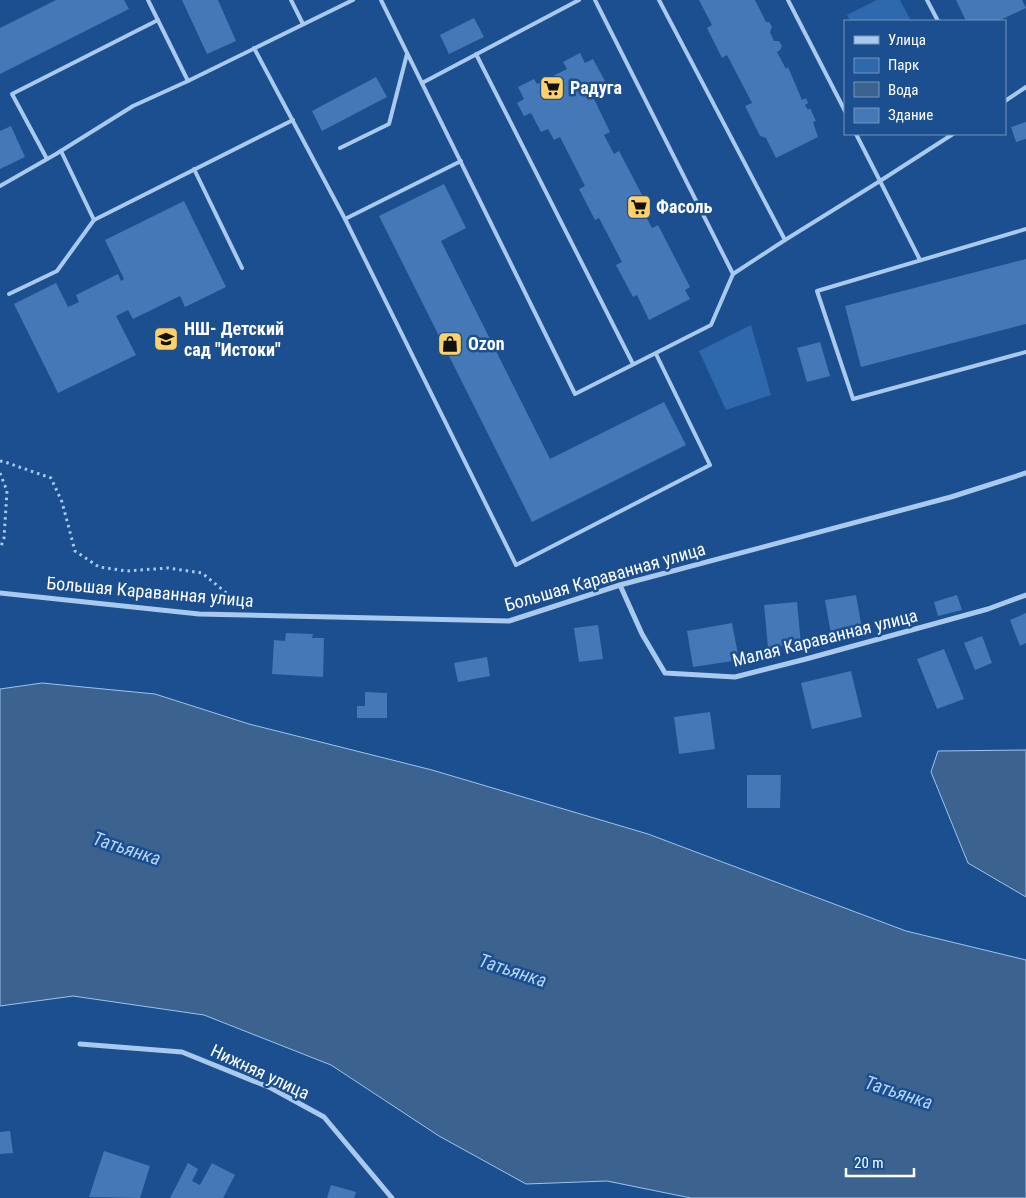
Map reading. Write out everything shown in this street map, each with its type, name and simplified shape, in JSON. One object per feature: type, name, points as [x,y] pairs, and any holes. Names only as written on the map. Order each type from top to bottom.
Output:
[{"type":"street","name":"Большая Караванная улица","points":[[0,593],[199,614],[509,621],[620,585],[951,497],[1026,473]]},
{"type":"street","name":"Малая Караванная улица","points":[[620,585],[642,634],[665,673],[735,677],[988,610],[1026,595]]},
{"type":"street","name":"Нижняя улица","points":[[80,1044],[182,1052],[271,1088],[324,1117],[392,1198]]},
{"type":"lane","points":[[148,0],[188,81]]},
{"type":"lane","points":[[291,0],[303,24]]},
{"type":"lane","points":[[0,186],[133,106],[353,0]]},
{"type":"lane","points":[[381,0],[575,394],[711,325],[733,274],[951,135]]},
{"type":"lane","points":[[422,83],[579,0]]},
{"type":"lane","points":[[595,0],[733,274]]},
{"type":"lane","points":[[659,0],[785,240]]},
{"type":"lane","points":[[788,0],[844,110]]},
{"type":"lane","points":[[927,0],[937,20]]},
{"type":"lane","points":[[47,159],[12,94],[158,20]]},
{"type":"lane","points":[[254,48],[345,219],[516,565],[710,465],[656,354]]},
{"type":"lane","points":[[340,148],[389,124],[407,54]]},
{"type":"lane","points":[[476,54],[633,364]]},
{"type":"lane","points":[[1006,99],[1026,87]]},
{"type":"lane","points":[[9,294],[57,271],[94,220],[293,120]]},
{"type":"lane","points":[[857,135],[920,260]]},
{"type":"lane","points":[[61,151],[94,220]]},
{"type":"lane","points":[[345,219],[461,162]]},
{"type":"lane","points":[[194,169],[242,268]]},
{"type":"lane","points":[[1026,229],[817,291],[853,399],[1026,352]]},
{"type":"path","points":[[0,461],[51,478],[62,502],[75,551],[99,567],[127,571],[168,568],[202,573],[229,595],[258,601]]},
{"type":"path","points":[[0,473],[6,491],[4,538],[0,549]]},
{"type":"green space","points":[[877,0],[900,0],[910,20],[850,20],[847,15]]},
{"type":"green space","points":[[751,325],[771,395],[726,410],[699,351]]},
{"type":"water","name":"Татьянка","points":[[42,683],[155,694],[249,724],[432,770],[648,834],[906,931],[1026,960],[1026,1198],[691,1198],[607,1181],[526,1184],[439,1136],[331,1065],[204,1015],[73,996],[0,1006],[0,689]]},
{"type":"water","points":[[1026,750],[1026,897],[968,863],[931,772],[938,751]]},
{"type":"building","points":[[56,0],[124,0],[129,9],[0,74],[0,28]]},
{"type":"building","points":[[182,0],[218,0],[236,41],[207,54]]},
{"type":"building","points":[[699,0],[755,0],[766,22],[769,22],[772,27],[770,32],[774,41],[779,41],[782,46],[777,52],[786,69],[788,67],[802,100],[806,98],[808,103],[805,105],[808,110],[810,108],[816,121],[813,122],[818,137],[776,158],[766,138],[760,136],[745,106],[752,103],[727,55],[722,58],[707,28],[712,25]]},
{"type":"building","points":[[956,0],[1022,0],[1026,8],[1000,20],[966,20]]},
{"type":"building","points":[[474,18],[484,37],[449,54],[440,35]]},
{"type":"building","points":[[580,53],[585,63],[593,59],[605,81],[595,87],[599,96],[594,99],[610,132],[604,135],[614,154],[619,151],[650,210],[644,213],[652,228],[658,225],[690,287],[685,290],[690,299],[649,320],[637,295],[633,297],[616,265],[622,262],[599,218],[595,220],[579,189],[585,186],[560,137],[554,140],[548,129],[541,132],[531,113],[524,116],[517,103],[524,99],[518,87],[534,79],[537,84],[567,69],[563,62]]},
{"type":"building","points":[[376,77],[387,97],[322,131],[312,111]]},
{"type":"building","points":[[1026,122],[1026,139],[1016,142],[1011,127]]},
{"type":"building","points":[[11,126],[25,157],[0,169],[0,131]]},
{"type":"building","points":[[444,184],[466,228],[441,241],[550,459],[664,402],[686,445],[532,522],[379,216]]},
{"type":"building","points":[[184,201],[226,287],[185,307],[180,296],[133,319],[128,310],[116,316],[136,355],[58,393],[14,304],[56,283],[68,307],[79,302],[76,295],[118,274],[121,281],[124,279],[105,240]]},
{"type":"building","points":[[1026,259],[1026,324],[861,367],[845,306]]},
{"type":"building","points":[[820,342],[830,376],[807,382],[797,348]]},
{"type":"building","points":[[856,595],[862,629],[831,634],[825,600]]},
{"type":"building","points":[[957,595],[962,610],[938,616],[934,602]]},
{"type":"building","points":[[797,602],[801,644],[768,647],[764,605]]},
{"type":"building","points":[[1026,613],[1026,643],[1020,646],[1010,620]]},
{"type":"building","points":[[732,623],[739,660],[693,667],[687,631]]},
{"type":"building","points":[[598,625],[603,659],[579,662],[574,628]]},
{"type":"building","points":[[286,633],[313,634],[312,638],[324,638],[323,677],[272,674],[274,640],[285,641]]},
{"type":"building","points":[[982,636],[992,663],[975,670],[964,643]]},
{"type":"building","points":[[944,649],[964,699],[937,709],[917,659]]},
{"type":"building","points":[[487,657],[490,676],[458,682],[454,663]]},
{"type":"building","points":[[851,671],[862,717],[812,729],[801,683]]},
{"type":"building","points":[[365,692],[387,693],[387,718],[357,718],[357,706],[365,706]]},
{"type":"building","points":[[710,712],[715,749],[679,754],[674,717]]},
{"type":"building","points":[[747,775],[781,775],[780,808],[747,808]]},
{"type":"building","points":[[10,1131],[13,1153],[0,1154],[0,1132]]},
{"type":"building","points":[[104,1151],[150,1166],[140,1198],[89,1197]]},
{"type":"building","points":[[188,1163],[198,1169],[192,1181],[200,1185],[212,1163],[235,1175],[223,1198],[170,1198]]},
{"type":"building","points":[[331,1185],[356,1192],[354,1198],[327,1198]]},
{"type":"place","name":"Радуга","points":[[552,88]]},
{"type":"place","name":"Фасоль","points":[[639,207]]},
{"type":"place","name":"НШ- Детский сад \"Истоки\"","points":[[166,339]]},
{"type":"place","name":"Ozon","points":[[450,344]]}]
